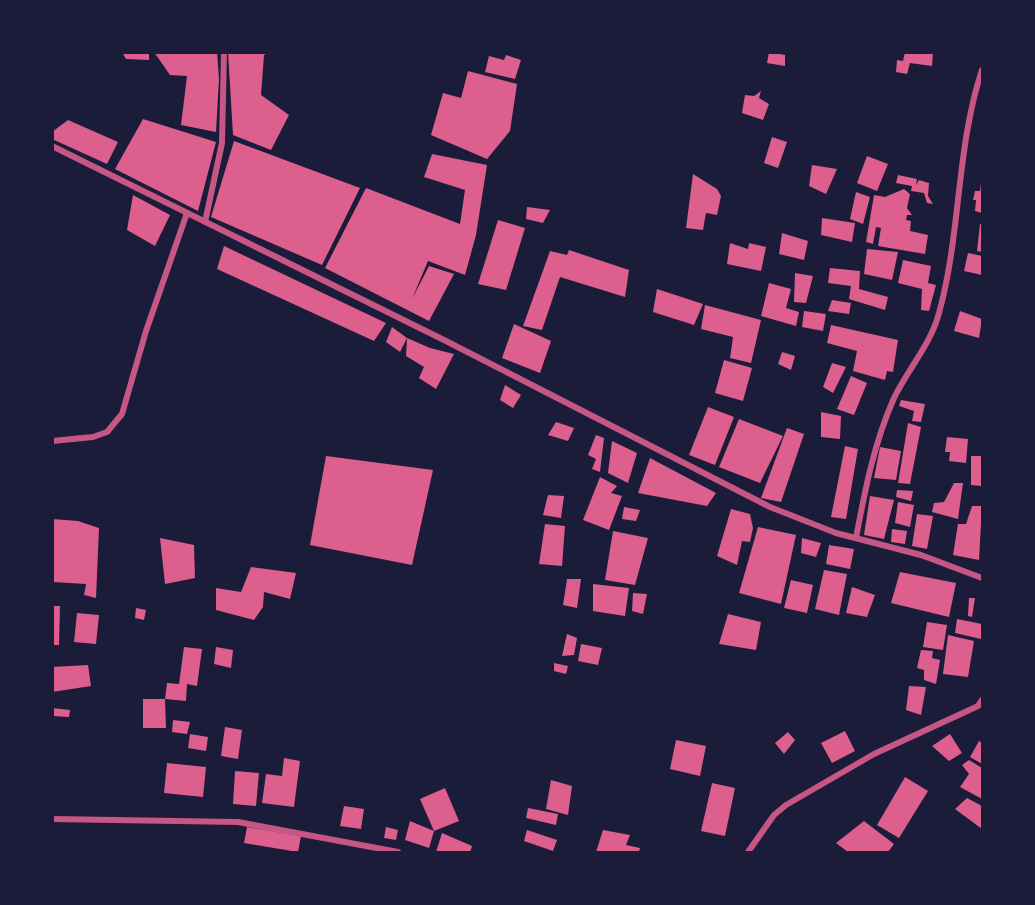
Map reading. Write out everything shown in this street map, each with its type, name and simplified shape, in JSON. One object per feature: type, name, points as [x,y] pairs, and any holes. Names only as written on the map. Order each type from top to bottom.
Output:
[{"type":"street","points":[[205,222],[222,143],[224,52]]},
{"type":"street","points":[[856,538],[869,465],[895,397],[920,356],[939,315],[952,249],[972,100],[982,70]]},
{"type":"street","points":[[52,146],[446,341],[770,507],[836,533],[921,555],[982,578]]},
{"type":"street","points":[[52,441],[93,437],[107,432],[122,414],[146,332],[187,213]]},
{"type":"street","points":[[748,852],[774,815],[786,805],[874,754],[981,705]]},
{"type":"street","points":[[52,819],[238,822],[398,852]]},
{"type":"building","points":[[122,52],[149,52],[149,60],[126,59]]},
{"type":"building","points":[[154,52],[217,52],[219,79],[216,132],[181,125],[187,76],[170,75]]},
{"type":"building","points":[[228,52],[270,52],[264,55],[261,95],[289,115],[271,150],[233,135]]},
{"type":"building","points":[[769,52],[785,55],[785,66],[767,63]]},
{"type":"building","points":[[905,52],[933,52],[932,66],[910,63],[907,74],[896,72],[897,60],[903,61]]},
{"type":"building","points":[[506,55],[521,60],[515,79],[485,72],[489,56],[504,60]]},
{"type":"building","points":[[468,71],[517,84],[510,131],[487,159],[431,135],[443,93],[461,98]]},
{"type":"building","points":[[761,91],[759,98],[769,104],[763,120],[742,113],[745,95],[754,96]]},
{"type":"building","points":[[143,119],[216,142],[198,211],[115,169]]},
{"type":"building","points":[[68,120],[118,142],[107,164],[52,139],[52,132]]},
{"type":"building","points":[[772,137],[787,142],[778,168],[764,163]]},
{"type":"building","points":[[234,141],[360,188],[322,265],[211,217]]},
{"type":"building","points":[[432,154],[487,165],[476,235],[465,275],[428,261],[412,299],[429,266],[454,274],[429,321],[325,268],[366,188],[460,224],[465,190],[424,177]]},
{"type":"building","points":[[867,156],[888,164],[877,191],[857,183]]},
{"type":"building","points":[[812,165],[837,169],[826,194],[809,186]]},
{"type":"building","points":[[693,174],[717,189],[721,196],[717,215],[706,213],[703,230],[686,228]]},
{"type":"building","points":[[898,175],[917,179],[916,185],[919,180],[929,183],[928,196],[933,204],[927,203],[924,193],[911,191],[912,186],[896,183]]},
{"type":"building","points":[[981,183],[982,213],[975,211],[976,200],[973,200],[975,191],[980,191]]},
{"type":"building","points":[[904,189],[910,194],[907,208],[912,215],[907,215],[906,220],[911,221],[910,231],[928,235],[925,254],[878,246],[881,228],[876,227],[873,244],[866,242],[874,195],[885,197]]},
{"type":"building","points":[[856,192],[870,197],[863,224],[850,219]]},
{"type":"building","points":[[133,195],[170,215],[155,246],[127,230]]},
{"type":"building","points":[[527,207],[550,210],[543,223],[526,219]]},
{"type":"building","points":[[822,218],[855,223],[852,242],[821,235]]},
{"type":"building","points":[[498,220],[525,228],[506,290],[478,284]]},
{"type":"building","points":[[980,224],[982,224],[982,252],[977,251]]},
{"type":"building","points":[[782,233],[808,241],[804,260],[779,254]]},
{"type":"building","points":[[730,243],[748,249],[749,243],[766,247],[761,271],[727,264]]},
{"type":"building","points":[[224,246],[386,323],[374,341],[217,269]]},
{"type":"building","points":[[867,249],[898,252],[892,280],[864,274]]},
{"type":"building","points":[[569,250],[629,270],[625,297],[560,277],[542,330],[523,326],[550,251],[567,255]]},
{"type":"building","points":[[968,253],[982,256],[982,275],[964,271]]},
{"type":"building","points":[[903,260],[931,266],[928,283],[936,285],[929,311],[921,310],[922,289],[898,283]]},
{"type":"building","points":[[830,268],[860,271],[859,289],[888,297],[885,310],[849,299],[851,286],[828,283]]},
{"type":"building","points":[[795,273],[813,276],[806,303],[794,302]]},
{"type":"building","points":[[769,283],[791,289],[786,308],[799,312],[796,326],[761,316]]},
{"type":"building","points":[[657,289],[703,304],[694,325],[653,312]]},
{"type":"building","points":[[832,300],[851,303],[849,314],[828,311]]},
{"type":"building","points":[[705,305],[761,320],[751,363],[730,358],[733,337],[701,329]]},
{"type":"building","points":[[804,311],[826,314],[823,331],[802,327]]},
{"type":"building","points":[[960,311],[982,319],[979,338],[954,331]]},
{"type":"building","points":[[514,324],[551,341],[540,373],[502,358]]},
{"type":"building","points":[[831,325],[898,340],[893,372],[887,371],[885,380],[853,371],[857,351],[827,343]]},
{"type":"building","points":[[392,327],[407,338],[400,352],[386,342]]},
{"type":"building","points":[[407,338],[430,348],[454,354],[436,389],[419,378],[424,367],[406,356]]},
{"type":"building","points":[[782,352],[795,356],[791,370],[778,364]]},
{"type":"building","points":[[724,360],[752,368],[743,401],[715,393]]},
{"type":"building","points":[[832,363],[846,367],[833,393],[823,387]]},
{"type":"building","points":[[851,376],[867,383],[854,415],[837,409]]},
{"type":"building","points":[[505,385],[521,395],[513,408],[500,400]]},
{"type":"building","points":[[901,400],[925,404],[921,422],[912,421],[914,411],[899,406]]},
{"type":"building","points":[[708,407],[734,417],[715,465],[689,455]]},
{"type":"building","points":[[821,412],[841,416],[840,439],[821,437]]},
{"type":"building","points":[[739,419],[783,436],[760,483],[719,467]]},
{"type":"building","points":[[556,422],[574,428],[568,441],[548,435]]},
{"type":"building","points":[[908,423],[921,427],[910,484],[898,483]]},
{"type":"building","points":[[787,428],[804,434],[781,502],[761,498]]},
{"type":"building","points":[[596,435],[604,438],[600,472],[592,469],[596,459],[588,455]]},
{"type":"building","points":[[947,437],[968,439],[966,463],[949,461],[950,452],[945,452]]},
{"type":"building","points":[[612,441],[637,453],[628,483],[608,473]]},
{"type":"building","points":[[845,446],[858,449],[846,519],[831,517]]},
{"type":"building","points":[[880,447],[901,451],[896,480],[874,478]]},
{"type":"building","points":[[326,456],[433,470],[412,565],[310,545]]},
{"type":"building","points":[[971,456],[982,456],[981,486],[971,485]]},
{"type":"building","points":[[650,458],[716,493],[707,506],[638,493]]},
{"type":"building","points":[[600,477],[617,486],[611,493],[622,496],[609,530],[583,520]]},
{"type":"building","points":[[954,483],[963,483],[958,519],[932,512],[934,503],[944,502]]},
{"type":"building","points":[[897,490],[913,491],[911,501],[896,497]]},
{"type":"building","points":[[548,495],[564,496],[561,518],[543,515]]},
{"type":"building","points":[[870,496],[894,500],[884,539],[864,535]]},
{"type":"building","points":[[898,502],[914,505],[910,527],[895,523]]},
{"type":"building","points":[[972,506],[982,506],[979,560],[953,555],[958,524],[966,524]]},
{"type":"building","points":[[624,507],[640,510],[636,521],[622,519]]},
{"type":"building","points":[[731,509],[750,514],[753,528],[750,542],[742,541],[737,565],[717,556]]},
{"type":"building","points":[[917,514],[933,516],[927,549],[912,546]]},
{"type":"building","points":[[52,519],[78,521],[99,528],[96,598],[84,595],[86,584],[53,582]]},
{"type":"building","points":[[545,524],[565,526],[562,566],[539,564]]},
{"type":"building","points":[[758,527],[796,535],[781,604],[739,593]]},
{"type":"building","points":[[892,529],[907,531],[905,544],[891,542]]},
{"type":"building","points":[[613,531],[648,538],[635,585],[605,580]]},
{"type":"building","points":[[160,538],[194,545],[195,578],[165,584]]},
{"type":"building","points":[[802,538],[821,543],[816,557],[801,553]]},
{"type":"building","points":[[829,545],[854,549],[850,569],[826,564]]},
{"type":"building","points":[[251,567],[296,573],[290,599],[264,592],[263,607],[254,620],[216,610],[216,588],[241,592]]},
{"type":"building","points":[[824,570],[847,574],[839,615],[815,609]]},
{"type":"building","points":[[900,572],[956,583],[949,617],[891,603]]},
{"type":"building","points":[[567,579],[581,579],[577,608],[563,605]]},
{"type":"building","points":[[791,580],[813,585],[807,613],[784,608]]},
{"type":"building","points":[[593,584],[629,588],[625,616],[593,611]]},
{"type":"building","points":[[852,587],[875,595],[867,617],[846,613]]},
{"type":"building","points":[[633,593],[647,594],[643,614],[632,611]]},
{"type":"building","points":[[969,598],[975,598],[972,617],[968,616]]},
{"type":"building","points":[[52,606],[60,606],[59,645],[52,645]]},
{"type":"building","points":[[136,608],[146,610],[144,620],[135,618]]},
{"type":"building","points":[[77,613],[99,615],[96,644],[74,642]]},
{"type":"building","points":[[728,614],[761,622],[756,650],[719,644]]},
{"type":"building","points":[[957,619],[982,624],[981,639],[955,633]]},
{"type":"building","points":[[927,622],[947,625],[943,650],[923,647]]},
{"type":"building","points":[[567,634],[577,638],[574,655],[562,656]]},
{"type":"building","points":[[948,635],[974,641],[968,677],[943,674]]},
{"type":"building","points":[[581,644],[602,648],[598,665],[578,661]]},
{"type":"building","points":[[184,647],[202,649],[197,686],[187,684],[186,701],[165,699],[167,683],[179,684]]},
{"type":"building","points":[[216,647],[233,650],[231,668],[214,664]]},
{"type":"building","points":[[921,650],[933,651],[932,658],[940,660],[936,684],[924,680],[924,670],[917,668]]},
{"type":"building","points":[[554,663],[568,666],[566,674],[554,671]]},
{"type":"building","points":[[88,665],[91,686],[52,692],[52,667]]},
{"type":"building","points":[[909,686],[926,687],[921,715],[906,710]]},
{"type":"building","points":[[143,699],[165,699],[166,728],[143,728]]},
{"type":"building","points":[[52,708],[70,710],[69,717],[52,716]]},
{"type":"building","points":[[173,720],[190,722],[187,734],[172,732]]},
{"type":"building","points":[[225,727],[242,730],[238,759],[221,756]]},
{"type":"building","points":[[845,731],[855,751],[832,763],[821,743]]},
{"type":"building","points":[[788,732],[795,740],[784,754],[775,743]]},
{"type":"building","points":[[190,734],[208,737],[206,751],[188,748]]},
{"type":"building","points":[[950,734],[962,753],[949,761],[932,746]]},
{"type":"building","points":[[676,740],[706,746],[700,776],[670,769]]},
{"type":"building","points":[[979,741],[982,743],[982,764],[970,757]]},
{"type":"building","points":[[284,758],[300,761],[294,807],[262,803],[266,774],[282,776]]},
{"type":"building","points":[[969,760],[982,768],[982,799],[960,787],[969,774],[962,765]]},
{"type":"building","points":[[167,763],[206,767],[203,797],[164,793]]},
{"type":"building","points":[[235,771],[259,773],[256,806],[233,804]]},
{"type":"building","points":[[905,777],[928,791],[899,838],[877,825]]},
{"type":"building","points":[[551,780],[572,786],[568,815],[546,809]]},
{"type":"building","points":[[712,783],[735,788],[725,836],[701,831]]},
{"type":"building","points":[[445,788],[459,821],[434,831],[420,799]]},
{"type":"building","points":[[967,798],[982,806],[982,829],[955,809]]},
{"type":"building","points":[[344,806],[364,809],[361,829],[340,826]]},
{"type":"building","points":[[528,808],[558,814],[556,825],[526,818]]},
{"type":"building","points":[[410,821],[434,831],[429,848],[405,840]]},
{"type":"building","points":[[864,821],[894,844],[888,852],[848,852],[836,843]]},
{"type":"building","points":[[247,827],[301,836],[298,852],[244,843]]},
{"type":"building","points":[[386,827],[398,830],[396,840],[384,838]]},
{"type":"building","points":[[527,830],[557,840],[553,851],[524,841]]},
{"type":"building","points":[[603,830],[630,835],[626,845],[640,848],[639,852],[596,852]]},
{"type":"building","points":[[442,833],[472,846],[470,852],[436,852]]}]
